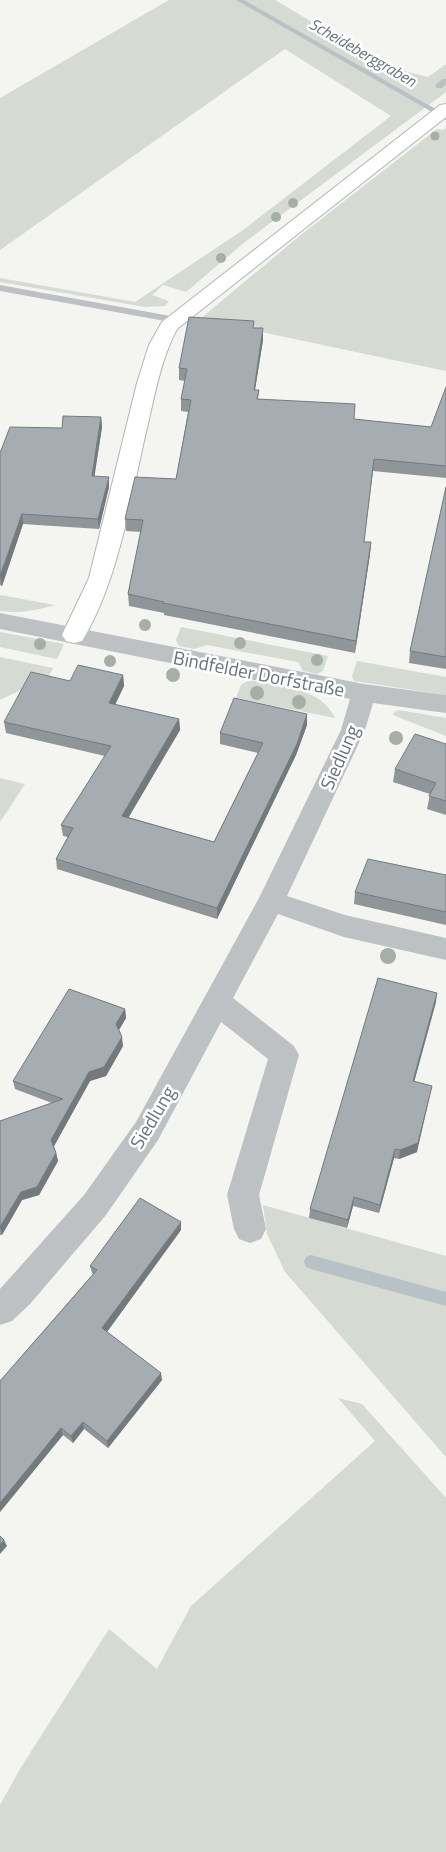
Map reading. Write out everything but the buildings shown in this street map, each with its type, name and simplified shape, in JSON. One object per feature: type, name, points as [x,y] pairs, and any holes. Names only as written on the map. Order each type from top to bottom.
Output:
[{"type":"street","points":[[74,635],[100,578],[147,383],[159,345],[173,323],[446,109]]},
{"type":"street","name":"Bindfelder Dorfstraße","points":[[0,621],[364,693],[446,704]]},
{"type":"street","name":"Siedlung","points":[[0,1310],[19,1293],[100,1198],[147,1131],[271,901],[353,730],[364,693]]},
{"type":"street","points":[[271,901],[344,926],[446,950]]},
{"type":"street","points":[[218,1002],[284,1054],[243,1196],[250,1229]]},
{"type":"lane","points":[[0,288],[173,323]]},
{"type":"shaded area","points":[[169,0],[275,0],[388,67],[428,77],[446,64],[446,92],[245,242],[186,292],[163,285],[152,295],[169,301],[165,306],[145,307],[0,282],[0,278],[135,302],[243,230],[391,116],[285,49],[0,250],[0,98]]},
{"type":"shaded area","points":[[446,128],[446,371],[200,319],[302,234],[437,129],[443,130]]},
{"type":"shaded area","points":[[0,595],[55,605],[28,611],[0,611]]},
{"type":"shaded area","points":[[181,627],[328,656],[323,671],[317,674],[303,671],[298,662],[207,645],[194,649],[179,646],[176,640]]},
{"type":"shaded area","points":[[0,632],[64,644],[57,659],[0,647]]},
{"type":"shaded area","points":[[0,657],[53,668],[44,686],[33,684],[0,700]]},
{"type":"shaded area","points":[[357,661],[446,677],[446,695],[354,681],[352,676]]},
{"type":"shaded area","points":[[249,680],[310,694],[329,708],[335,718],[236,698],[241,685]]},
{"type":"shaded area","points":[[399,710],[446,718],[446,736],[393,715],[394,712]]},
{"type":"shaded area","points":[[0,778],[25,784],[0,822]]},
{"type":"shaded area","points":[[263,1205],[446,1256],[446,1457],[285,1272],[267,1234]]},
{"type":"shaded area","points":[[338,1398],[362,1404],[446,1498],[446,1852],[0,1852],[0,1805],[20,1769],[109,1629],[157,1669],[191,1606],[375,1441]]},
{"type":"waterway","name":"Scheideberggraben","points":[[239,0],[446,118]]},
{"type":"waterway","points":[[439,86],[446,81]]},
{"type":"waterway","points":[[311,1262],[446,1299]]}]
